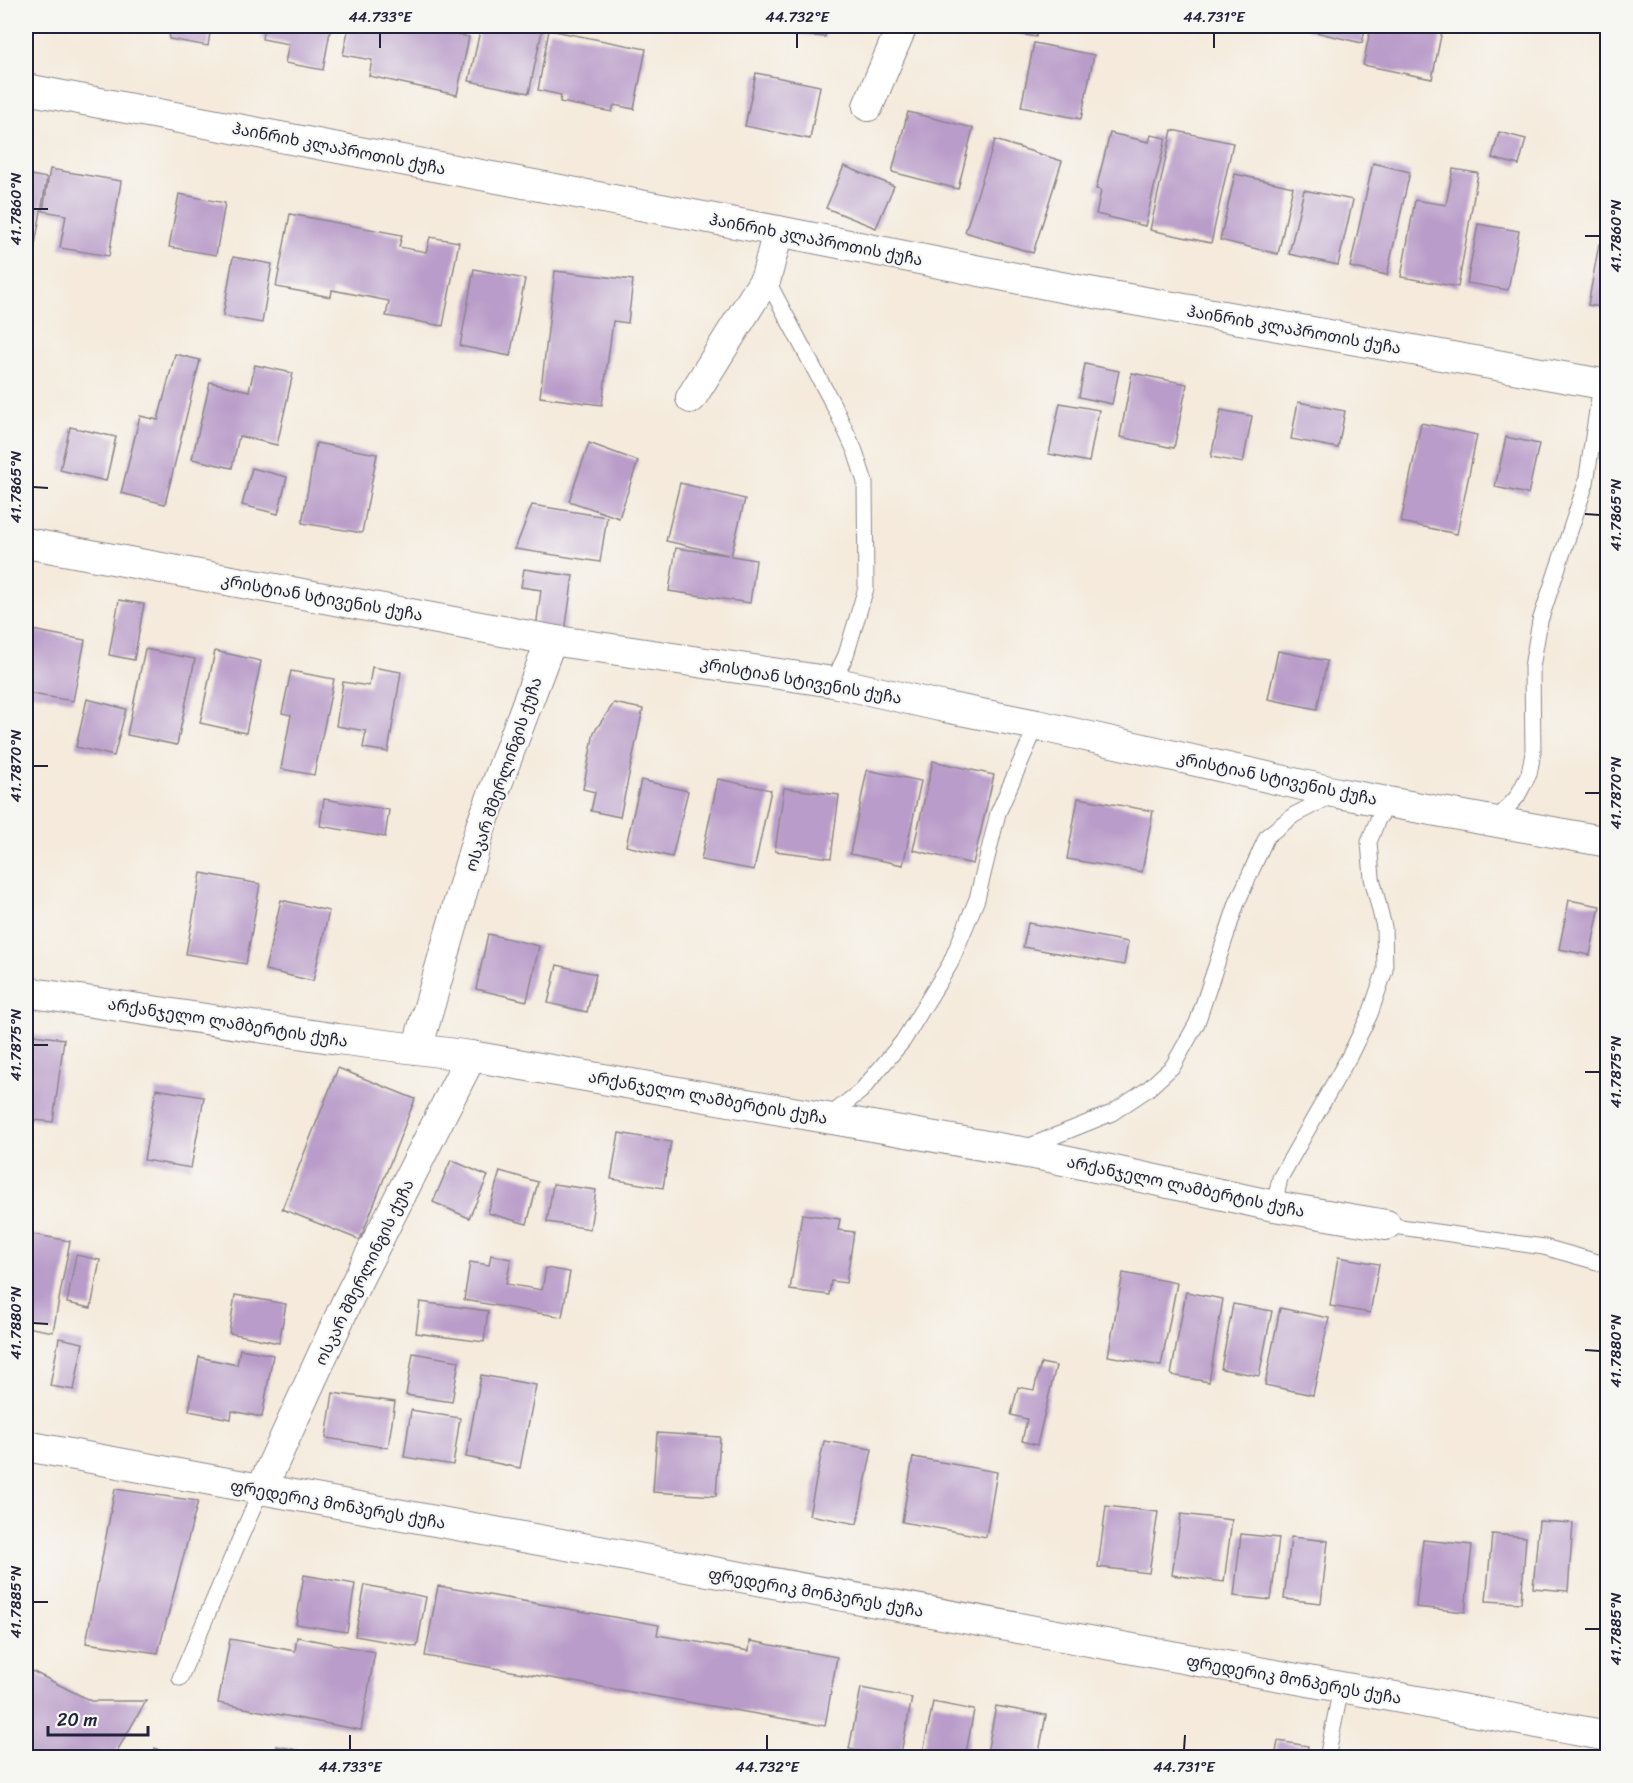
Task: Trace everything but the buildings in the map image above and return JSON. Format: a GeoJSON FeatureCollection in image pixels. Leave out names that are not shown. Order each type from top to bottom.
{"type":"FeatureCollection","features":[{"type":"Feature","properties":{"kind":"street"},"geometry":{"type":"LineString","coordinates":[[868,106],[902,26]]}},
{"type":"Feature","properties":{"kind":"street","name":"ჰაინრიხ კლაპროთის ქუჩა"},"geometry":{"type":"LineString","coordinates":[[26,89],[778,231],[1061,287],[1604,385]]}},
{"type":"Feature","properties":{"kind":"street"},"geometry":{"type":"LineString","coordinates":[[691,398],[766,278],[778,231]]}},
{"type":"Feature","properties":{"kind":"street","name":"კრისტიან სტივენის ქუჩა"},"geometry":{"type":"LineString","coordinates":[[26,543],[550,640],[833,682],[1338,793],[1608,842]]}},
{"type":"Feature","properties":{"kind":"street","name":"ოსკარ შმერლინგის ქუჩა"},"geometry":{"type":"LineString","coordinates":[[417,1048],[480,829],[550,640]]}},
{"type":"Feature","properties":{"kind":"street","name":"არქანჯელო ლამბერტის ქუჩა"},"geometry":{"type":"LineString","coordinates":[[26,992],[338,1039],[471,1056],[1050,1156],[1274,1206],[1386,1225]]}},
{"type":"Feature","properties":{"kind":"street","name":"ოსკარ შმერლინგის ქუჩა"},"geometry":{"type":"LineString","coordinates":[[261,1490],[349,1297],[471,1056]]}},
{"type":"Feature","properties":{"kind":"street","name":"ფრედერიკ მონპერეს ქუჩა"},"geometry":{"type":"LineString","coordinates":[[26,1446],[1608,1736]]}},
{"type":"Feature","properties":{"kind":"lane"},"geometry":{"type":"LineString","coordinates":[[766,278],[837,412],[855,452],[865,482],[866,588],[846,655],[833,682]]}},
{"type":"Feature","properties":{"kind":"lane"},"geometry":{"type":"LineString","coordinates":[[1496,821],[1517,797],[1529,774],[1533,753],[1532,667],[1540,621],[1586,483],[1604,385]]}},
{"type":"Feature","properties":{"kind":"lane"},"geometry":{"type":"LineString","coordinates":[[826,1118],[861,1091],[903,1041],[950,964],[977,899],[998,813],[1037,725]]}},
{"type":"Feature","properties":{"kind":"lane"},"geometry":{"type":"LineString","coordinates":[[1015,1151],[1112,1113],[1148,1089],[1173,1066],[1197,1023],[1237,903],[1267,836],[1294,815],[1338,793]]}},
{"type":"Feature","properties":{"kind":"lane"},"geometry":{"type":"LineString","coordinates":[[1274,1206],[1280,1178],[1350,1055],[1370,1014],[1385,970],[1384,927],[1372,878],[1369,842],[1378,819],[1391,802]]}},
{"type":"Feature","properties":{"kind":"lane"},"geometry":{"type":"LineString","coordinates":[[1386,1225],[1544,1246],[1608,1265]]}},
{"type":"Feature","properties":{"kind":"lane"},"geometry":{"type":"LineString","coordinates":[[180,1678],[261,1490]]}},
{"type":"Feature","properties":{"kind":"lane"},"geometry":{"type":"LineString","coordinates":[[1327,1758],[1341,1688]]}}]}
